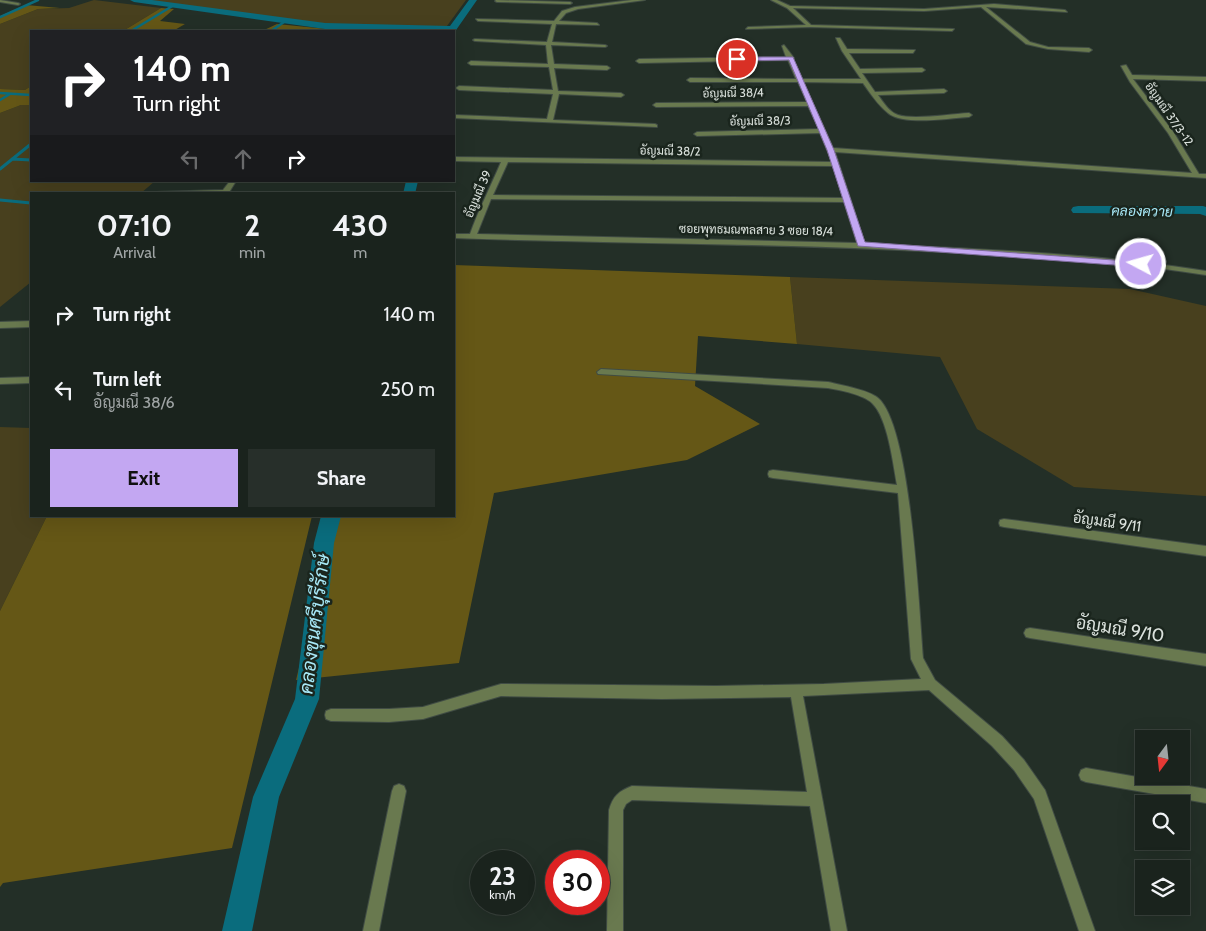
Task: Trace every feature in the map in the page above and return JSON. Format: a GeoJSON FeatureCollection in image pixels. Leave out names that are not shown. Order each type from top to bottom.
{"type":"FeatureCollection","features":[{"type":"Feature","properties":{"kind":"street"},"geometry":{"type":"LineString","coordinates":[[550,121],[556,92],[549,43],[556,22],[564,12],[577,8],[643,0]]}},
{"type":"Feature","properties":{"kind":"street"},"geometry":{"type":"LineString","coordinates":[[773,0],[789,7],[810,26]]}},
{"type":"Feature","properties":{"kind":"street"},"geometry":{"type":"LineString","coordinates":[[840,0],[844,8]]}},
{"type":"Feature","properties":{"kind":"street"},"geometry":{"type":"LineString","coordinates":[[0,1],[18,4]]}},
{"type":"Feature","properties":{"kind":"street"},"geometry":{"type":"LineString","coordinates":[[497,1],[568,2],[577,8]]}},
{"type":"Feature","properties":{"kind":"street"},"geometry":{"type":"LineString","coordinates":[[789,7],[924,10],[981,5],[1065,10]]}},
{"type":"Feature","properties":{"kind":"street"},"geometry":{"type":"LineString","coordinates":[[981,5],[1028,43],[1048,48],[1089,50]]}},
{"type":"Feature","properties":{"kind":"street"},"geometry":{"type":"LineString","coordinates":[[478,20],[597,24]]}},
{"type":"Feature","properties":{"kind":"street"},"geometry":{"type":"LineString","coordinates":[[748,28],[810,26],[952,30]]}},
{"type":"Feature","properties":{"kind":"street"},"geometry":{"type":"LineString","coordinates":[[838,39],[858,71],[890,114],[895,116],[970,116]]}},
{"type":"Feature","properties":{"kind":"street"},"geometry":{"type":"LineString","coordinates":[[475,40],[605,46]]}},
{"type":"Feature","properties":{"kind":"street"},"geometry":{"type":"LineString","coordinates":[[784,46],[791,58],[836,164],[861,244]]}},
{"type":"Feature","properties":{"kind":"street"},"geometry":{"type":"LineString","coordinates":[[845,51],[913,51]]}},
{"type":"Feature","properties":{"kind":"street"},"geometry":{"type":"LineString","coordinates":[[639,61],[791,58]]}},
{"type":"Feature","properties":{"kind":"street"},"geometry":{"type":"LineString","coordinates":[[470,63],[607,68]]}},
{"type":"Feature","properties":{"kind":"street","name":"อัญมณี 37/3-12"},"geometry":{"type":"LineString","coordinates":[[1124,66],[1197,176]]}},
{"type":"Feature","properties":{"kind":"street"},"geometry":{"type":"LineString","coordinates":[[858,71],[922,70]]}},
{"type":"Feature","properties":{"kind":"street"},"geometry":{"type":"LineString","coordinates":[[1131,77],[1206,79]]}},
{"type":"Feature","properties":{"kind":"street"},"geometry":{"type":"LineString","coordinates":[[690,80],[865,81]]}},
{"type":"Feature","properties":{"kind":"street"},"geometry":{"type":"LineString","coordinates":[[459,88],[621,94]]}},
{"type":"Feature","properties":{"kind":"street"},"geometry":{"type":"LineString","coordinates":[[874,94],[944,91]]}},
{"type":"Feature","properties":{"kind":"street","name":"อัญมณี 38/4"},"geometry":{"type":"LineString","coordinates":[[656,105],[810,104]]}},
{"type":"Feature","properties":{"kind":"street"},"geometry":{"type":"LineString","coordinates":[[456,117],[655,126]]}},
{"type":"Feature","properties":{"kind":"street","name":"อัญมณี 38/3"},"geometry":{"type":"LineString","coordinates":[[697,134],[823,131]]}},
{"type":"Feature","properties":{"kind":"street"},"geometry":{"type":"LineString","coordinates":[[830,150],[1206,176]]}},
{"type":"Feature","properties":{"kind":"street","name":"อัญมณี 38/2"},"geometry":{"type":"LineString","coordinates":[[455,159],[836,164]]}},
{"type":"Feature","properties":{"kind":"street","name":"อัญมณี 39"},"geometry":{"type":"LineString","coordinates":[[473,236],[485,203],[505,160]]}},
{"type":"Feature","properties":{"kind":"street"},"geometry":{"type":"LineString","coordinates":[[489,196],[847,200]]}},
{"type":"Feature","properties":{"kind":"street","name":"ซอยพุทธมณฑลสาย 3 ซอย 18/4"},"geometry":{"type":"LineString","coordinates":[[455,236],[861,244],[1093,259],[1174,267],[1206,273]]}},
{"type":"Feature","properties":{"kind":"street"},"geometry":{"type":"LineString","coordinates":[[0,324],[30,324]]}},
{"type":"Feature","properties":{"kind":"street"},"geometry":{"type":"LineString","coordinates":[[601,372],[828,385],[864,394],[875,400],[885,414],[894,442],[903,490],[917,659],[931,684],[998,741],[1019,765],[1040,796],[1087,931]]}},
{"type":"Feature","properties":{"kind":"street"},"geometry":{"type":"LineString","coordinates":[[0,381],[30,380]]}},
{"type":"Feature","properties":{"kind":"street"},"geometry":{"type":"LineString","coordinates":[[773,474],[903,490]]}},
{"type":"Feature","properties":{"kind":"street","name":"อัญมณี 9/11"},"geometry":{"type":"LineString","coordinates":[[1004,523],[1206,551]]}},
{"type":"Feature","properties":{"kind":"street","name":"อัญมณี 9/10"},"geometry":{"type":"LineString","coordinates":[[1030,633],[1206,660]]}},
{"type":"Feature","properties":{"kind":"street"},"geometry":{"type":"LineString","coordinates":[[331,715],[423,712],[501,690],[738,693],[931,684]]}},
{"type":"Feature","properties":{"kind":"street"},"geometry":{"type":"LineString","coordinates":[[796,691],[839,931]]}},
{"type":"Feature","properties":{"kind":"street"},"geometry":{"type":"LineString","coordinates":[[1086,775],[1206,796]]}},
{"type":"Feature","properties":{"kind":"street"},"geometry":{"type":"LineString","coordinates":[[371,931],[399,791]]}},
{"type":"Feature","properties":{"kind":"street"},"geometry":{"type":"LineString","coordinates":[[614,931],[616,810],[618,800],[622,796],[632,794],[816,799]]}},
{"type":"Feature","properties":{"kind":"shaded area"},"geometry":{"type":"Polygon","coordinates":[[[94,0],[161,8],[125,30],[30,30],[30,87],[25,90],[0,89],[0,24],[38,9],[69,8],[94,0]]]}},
{"type":"Feature","properties":{"kind":"shaded area"},"geometry":{"type":"Polygon","coordinates":[[[142,0],[466,0],[444,30],[327,24],[142,0]]]}},
{"type":"Feature","properties":{"kind":"shaded area"},"geometry":{"type":"Polygon","coordinates":[[[26,5],[60,8],[38,9],[0,24],[0,16],[26,5]]]}},
{"type":"Feature","properties":{"kind":"shaded area"},"geometry":{"type":"Polygon","coordinates":[[[161,8],[174,9],[160,21],[185,24],[175,30],[125,30],[161,8]]]}},
{"type":"Feature","properties":{"kind":"shaded area"},"geometry":{"type":"Polygon","coordinates":[[[277,24],[337,30],[264,30],[277,24]]]}},
{"type":"Feature","properties":{"kind":"shaded area"},"geometry":{"type":"Polygon","coordinates":[[[30,87],[30,105],[21,105],[0,113],[0,89],[25,90],[30,87]]]}},
{"type":"Feature","properties":{"kind":"shaded area"},"geometry":{"type":"Polygon","coordinates":[[[21,105],[30,105],[30,182],[154,182],[142,192],[30,192],[30,283],[0,307],[0,113],[21,105]]]}},
{"type":"Feature","properties":{"kind":"shaded area"},"geometry":{"type":"Polygon","coordinates":[[[455,265],[790,277],[797,344],[698,336],[695,386],[760,424],[687,460],[494,493],[459,663],[296,680],[336,517],[455,517],[455,265]]]}},
{"type":"Feature","properties":{"kind":"shaded area"},"geometry":{"type":"Polygon","coordinates":[[[790,277],[1130,289],[1206,306],[1206,496],[1074,487],[977,429],[940,357],[797,344],[790,277]]]}},
{"type":"Feature","properties":{"kind":"shaded area"},"geometry":{"type":"Polygon","coordinates":[[[0,427],[30,428],[30,517],[47,517],[0,611],[0,427]]]}},
{"type":"Feature","properties":{"kind":"shaded area"},"geometry":{"type":"Polygon","coordinates":[[[47,517],[312,517],[232,848],[3,883],[0,887],[0,611],[47,517]]]}},
{"type":"Feature","properties":{"kind":"waterway"},"geometry":{"type":"LineString","coordinates":[[0,17],[38,0]]}},
{"type":"Feature","properties":{"kind":"waterway"},"geometry":{"type":"LineString","coordinates":[[134,0],[325,26],[451,29]]}},
{"type":"Feature","properties":{"kind":"waterway","name":"คลองขุนศรีบุรีรักษ์"},"geometry":{"type":"LineString","coordinates":[[452,30],[473,0]]}},
{"type":"Feature","properties":{"kind":"waterway"},"geometry":{"type":"LineString","coordinates":[[133,30],[174,5]]}},
{"type":"Feature","properties":{"kind":"waterway"},"geometry":{"type":"LineString","coordinates":[[272,30],[287,20]]}},
{"type":"Feature","properties":{"kind":"waterway"},"geometry":{"type":"LineString","coordinates":[[0,93],[30,95]]}},
{"type":"Feature","properties":{"kind":"waterway"},"geometry":{"type":"LineString","coordinates":[[0,100],[10,94]]}},
{"type":"Feature","properties":{"kind":"waterway"},"geometry":{"type":"LineString","coordinates":[[12,159],[30,145]]}},
{"type":"Feature","properties":{"kind":"waterway"},"geometry":{"type":"LineString","coordinates":[[0,169],[12,159]]}},
{"type":"Feature","properties":{"kind":"waterway"},"geometry":{"type":"LineString","coordinates":[[12,159],[30,160]]}},
{"type":"Feature","properties":{"kind":"waterway","name":"คลองขุนศรีบุรีรักษ์"},"geometry":{"type":"LineString","coordinates":[[409,192],[412,182]]}},
{"type":"Feature","properties":{"kind":"waterway"},"geometry":{"type":"LineString","coordinates":[[0,200],[30,203]]}},
{"type":"Feature","properties":{"kind":"waterway","name":"คลองควาย"},"geometry":{"type":"LineString","coordinates":[[1078,210],[1203,210],[1206,212]]}},
{"type":"Feature","properties":{"kind":"waterway","name":"คลองขุนศรีบุรีรักษ์"},"geometry":{"type":"LineString","coordinates":[[237,931],[266,797],[307,699],[324,543],[331,517]]}},
{"type":"Feature","properties":{"kind":"route"},"geometry":{"type":"LineString","coordinates":[[737,59],[791,58],[823,131],[842,182],[861,244],[1093,259],[1141,264]]}}]}
